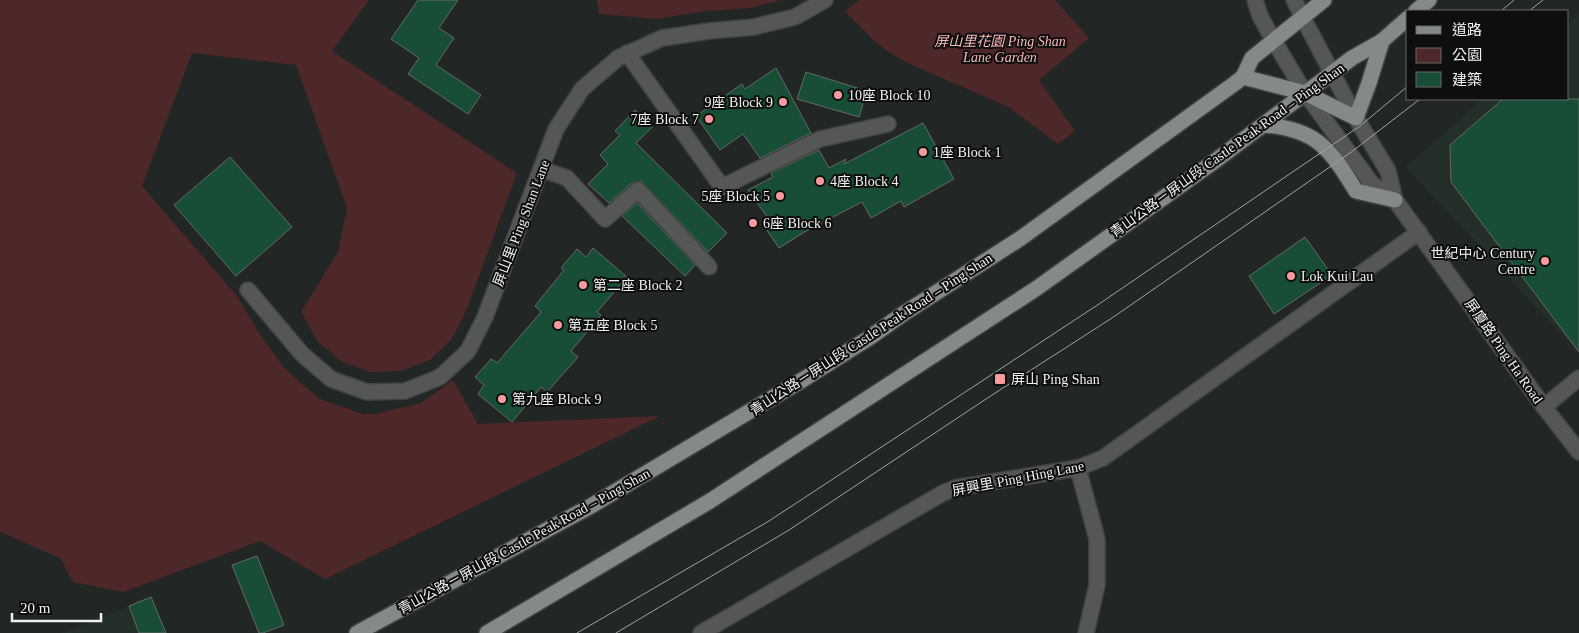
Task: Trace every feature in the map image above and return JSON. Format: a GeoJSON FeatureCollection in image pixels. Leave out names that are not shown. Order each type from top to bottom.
{"type":"FeatureCollection","features":[{"type":"Feature","properties":{"kind":"main road","name":"青山公路－屏山段 Castle Peak Road – Ping Shan"},"geometry":{"type":"LineString","coordinates":[[357,633],[591,506],[837,359],[1021,238],[1243,77],[1252,58],[1324,0]]}},
{"type":"Feature","properties":{"kind":"main road"},"geometry":{"type":"LineString","coordinates":[[1417,10],[1429,0]]}},
{"type":"Feature","properties":{"kind":"main road","name":"青山公路－屏山段 Castle Peak Road – Ping Shan"},"geometry":{"type":"LineString","coordinates":[[487,633],[710,501],[1036,288],[1264,125],[1352,58],[1382,41],[1406,20]]}},
{"type":"Feature","properties":{"kind":"main road"},"geometry":{"type":"LineString","coordinates":[[1243,77],[1305,93],[1356,118],[1382,41]]}},
{"type":"Feature","properties":{"kind":"main road"},"geometry":{"type":"LineString","coordinates":[[1264,125],[1281,126],[1300,131],[1318,140],[1356,191],[1395,200]]}},
{"type":"Feature","properties":{"kind":"street","name":"屏山里 Ping Shan Lane"},"geometry":{"type":"LineString","coordinates":[[248,290],[302,354],[331,379],[367,392],[405,391],[440,377],[468,351],[485,317],[556,129],[582,89],[618,58],[662,38],[754,27],[795,17],[825,0]]}},
{"type":"Feature","properties":{"kind":"street","name":"屏廈路 Ping Ha Road"},"geometry":{"type":"LineString","coordinates":[[1255,0],[1260,16],[1305,93],[1372,184],[1395,200],[1544,408],[1579,452]]}},
{"type":"Feature","properties":{"kind":"street","name":"屏廈路 Ping Ha Road"},"geometry":{"type":"LineString","coordinates":[[1294,0],[1356,118],[1388,171],[1395,200]]}},
{"type":"Feature","properties":{"kind":"street"},"geometry":{"type":"LineString","coordinates":[[627,54],[722,187],[820,139],[888,124]]}},
{"type":"Feature","properties":{"kind":"street"},"geometry":{"type":"LineString","coordinates":[[541,169],[568,178],[605,219],[638,190],[708,267]]}},
{"type":"Feature","properties":{"kind":"street","name":"屏興里 Ping Hing Lane"},"geometry":{"type":"LineString","coordinates":[[701,633],[954,488],[1078,468],[1103,458],[1418,232]]}},
{"type":"Feature","properties":{"kind":"street"},"geometry":{"type":"LineString","coordinates":[[1544,408],[1579,378]]}},
{"type":"Feature","properties":{"kind":"street"},"geometry":{"type":"LineString","coordinates":[[1078,468],[1096,539],[1097,585],[1086,633]]}},
{"type":"Feature","properties":{"kind":"shaded area","name":"世紀中心 Century Centre"},"geometry":{"type":"Polygon","coordinates":[[[1579,14],[1579,353],[1406,167],[1482,100],[1569,100],[1569,23],[1579,14]]]}},
{"type":"Feature","properties":{"kind":"shaded area"},"geometry":{"type":"Polygon","coordinates":[[[129,606],[139,633],[62,633],[129,606]]]}},
{"type":"Feature","properties":{"kind":"green space"},"geometry":{"type":"Polygon","coordinates":[[[0,0],[369,0],[332,51],[517,173],[467,309],[452,339],[430,360],[401,371],[370,372],[341,361],[318,342],[301,312],[338,252],[347,208],[296,65],[192,53],[142,186],[236,295],[263,339],[286,370],[320,399],[363,414],[375,414],[421,403],[453,380],[478,424],[660,416],[325,579],[260,541],[123,592],[73,582],[60,558],[0,532],[0,0]]]}},
{"type":"Feature","properties":{"kind":"green space"},"geometry":{"type":"Polygon","coordinates":[[[597,0],[781,0],[751,8],[707,11],[656,19],[599,14],[597,0]]]}},
{"type":"Feature","properties":{"kind":"green space","name":"屏山里花園 Ping Shan Lane Garden"},"geometry":{"type":"Polygon","coordinates":[[[859,0],[1055,0],[1089,38],[1039,80],[1075,131],[1058,144],[1010,108],[906,62],[889,52],[873,40],[845,11],[859,0]]]}},
{"type":"Feature","properties":{"kind":"building"},"geometry":{"type":"Polygon","coordinates":[[[418,0],[458,0],[439,28],[454,38],[436,65],[481,95],[468,114],[408,74],[419,58],[391,39],[418,0]]]}},
{"type":"Feature","properties":{"kind":"building"},"geometry":{"type":"Polygon","coordinates":[[[776,68],[811,133],[760,158],[743,134],[720,150],[696,116],[742,84],[745,89],[776,68]]]}},
{"type":"Feature","properties":{"kind":"building","name":"10座 Block 10"},"geometry":{"type":"Polygon","coordinates":[[[806,72],[867,91],[859,117],[797,99],[806,72]]]}},
{"type":"Feature","properties":{"kind":"building","name":"世紀中心 Century Centre"},"geometry":{"type":"Polygon","coordinates":[[[1579,99],[1579,352],[1451,182],[1450,145],[1502,100],[1579,99]]]}},
{"type":"Feature","properties":{"kind":"building"},"geometry":{"type":"Polygon","coordinates":[[[635,110],[652,127],[636,143],[727,233],[708,252],[641,181],[632,183],[609,203],[588,184],[608,164],[600,155],[620,135],[615,131],[635,110]]]}},
{"type":"Feature","properties":{"kind":"building"},"geometry":{"type":"Polygon","coordinates":[[[923,123],[954,179],[904,207],[901,201],[871,218],[862,202],[806,231],[779,248],[764,226],[770,221],[748,190],[773,177],[771,173],[819,150],[829,168],[846,159],[844,164],[923,123]]]}},
{"type":"Feature","properties":{"kind":"building"},"geometry":{"type":"Polygon","coordinates":[[[230,157],[292,227],[236,276],[174,205],[230,157]]]}},
{"type":"Feature","properties":{"kind":"building"},"geometry":{"type":"Polygon","coordinates":[[[637,203],[695,265],[685,276],[622,216],[637,203]]]}},
{"type":"Feature","properties":{"kind":"building","name":"Lok Kui Lau"},"geometry":{"type":"Polygon","coordinates":[[[1305,237],[1332,275],[1274,314],[1249,276],[1305,237]]]}},
{"type":"Feature","properties":{"kind":"building"},"geometry":{"type":"Polygon","coordinates":[[[593,248],[627,277],[597,312],[601,315],[571,351],[578,357],[547,392],[541,387],[512,422],[478,394],[484,385],[475,377],[491,359],[497,363],[541,312],[535,306],[564,270],[561,268],[577,249],[586,257],[593,248]]]}},
{"type":"Feature","properties":{"kind":"building"},"geometry":{"type":"Polygon","coordinates":[[[257,556],[284,625],[263,633],[259,633],[232,565],[257,556]]]}},
{"type":"Feature","properties":{"kind":"building"},"geometry":{"type":"Polygon","coordinates":[[[151,597],[166,633],[139,633],[129,606],[151,597]]]}},
{"type":"Feature","properties":{"kind":"tram line"},"geometry":{"type":"LineString","coordinates":[[1502,10],[1514,0]]}},
{"type":"Feature","properties":{"kind":"tram line"},"geometry":{"type":"LineString","coordinates":[[1530,10],[1543,0]]}},
{"type":"Feature","properties":{"kind":"tram line"},"geometry":{"type":"LineString","coordinates":[[577,633],[769,521],[1099,304],[1360,126],[1406,88]]}},
{"type":"Feature","properties":{"kind":"tram line"},"geometry":{"type":"LineString","coordinates":[[616,633],[789,530],[1112,318],[1350,153],[1419,100]]}},
{"type":"Feature","properties":{"kind":"place","name":"10座 Block 10"},"geometry":{"type":"Point","coordinates":[838,95]}},
{"type":"Feature","properties":{"kind":"place","name":"9座 Block 9"},"geometry":{"type":"Point","coordinates":[783,102]}},
{"type":"Feature","properties":{"kind":"place","name":"7座 Block 7"},"geometry":{"type":"Point","coordinates":[709,119]}},
{"type":"Feature","properties":{"kind":"place","name":"1座 Block 1"},"geometry":{"type":"Point","coordinates":[923,152]}},
{"type":"Feature","properties":{"kind":"place","name":"4座 Block 4"},"geometry":{"type":"Point","coordinates":[820,181]}},
{"type":"Feature","properties":{"kind":"place","name":"5座 Block 5"},"geometry":{"type":"Point","coordinates":[780,196]}},
{"type":"Feature","properties":{"kind":"place","name":"6座 Block 6"},"geometry":{"type":"Point","coordinates":[753,223]}},
{"type":"Feature","properties":{"kind":"place","name":"世紀中心 Century Centre"},"geometry":{"type":"Point","coordinates":[1545,261]}},
{"type":"Feature","properties":{"kind":"place","name":"Lok Kui Lau"},"geometry":{"type":"Point","coordinates":[1291,276]}},
{"type":"Feature","properties":{"kind":"place","name":"第二座 Block 2"},"geometry":{"type":"Point","coordinates":[583,285]}},
{"type":"Feature","properties":{"kind":"place","name":"第五座 Block 5"},"geometry":{"type":"Point","coordinates":[558,325]}},
{"type":"Feature","properties":{"kind":"place","name":"屏山 Ping Shan"},"geometry":{"type":"Point","coordinates":[1000,379]}},
{"type":"Feature","properties":{"kind":"place","name":"第九座 Block 9"},"geometry":{"type":"Point","coordinates":[502,399]}}]}
